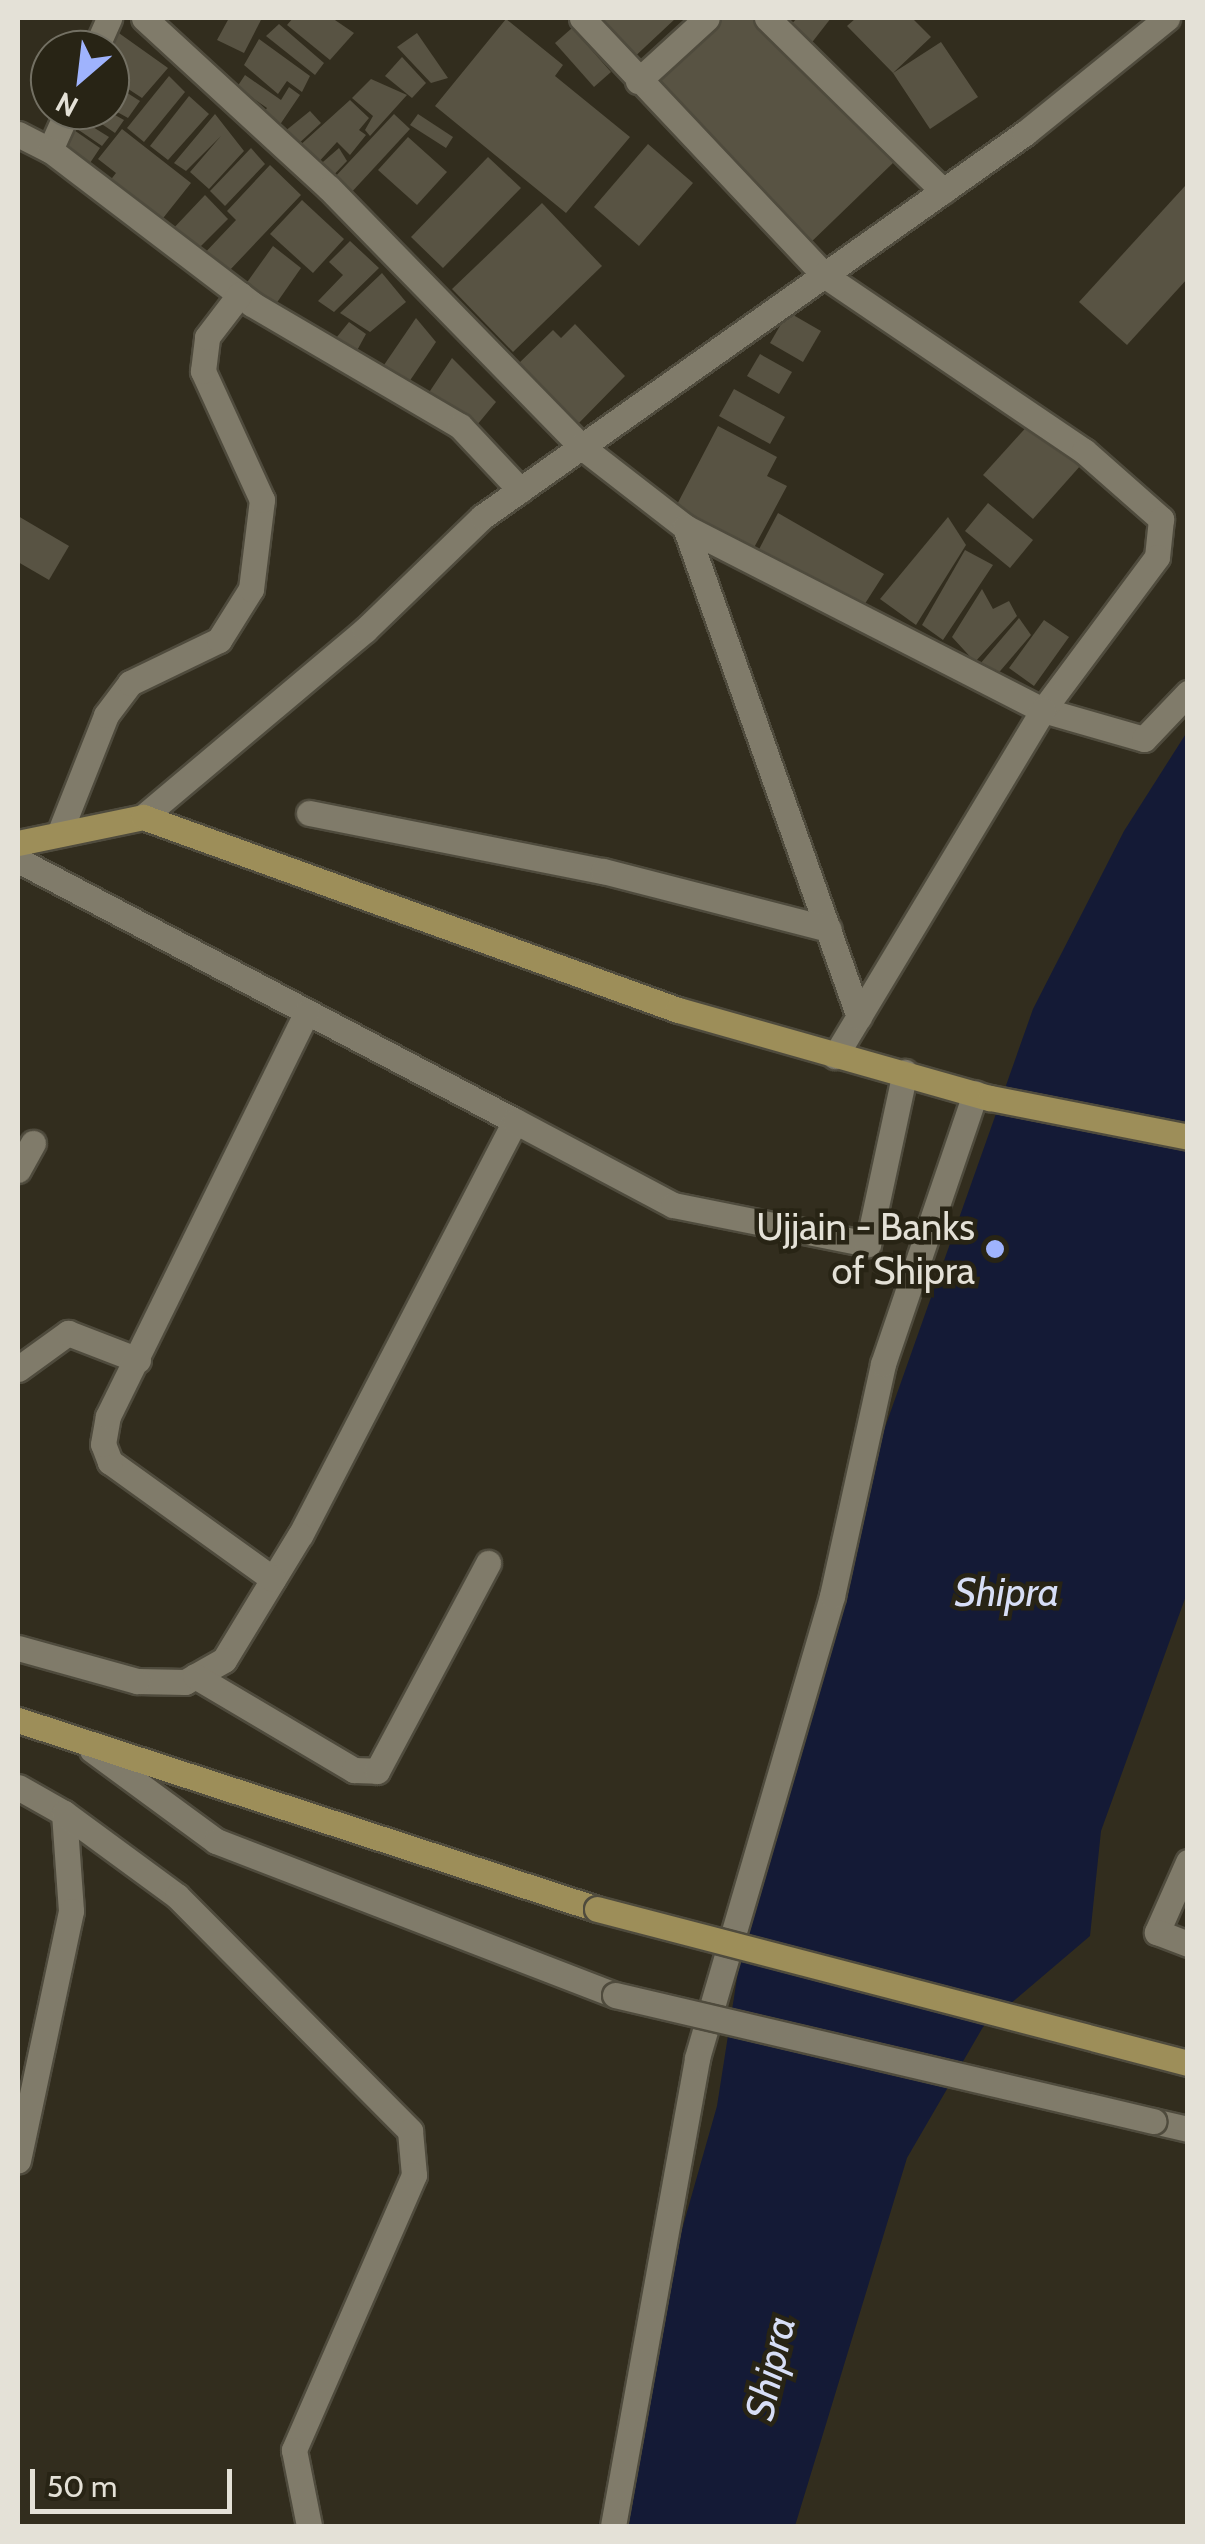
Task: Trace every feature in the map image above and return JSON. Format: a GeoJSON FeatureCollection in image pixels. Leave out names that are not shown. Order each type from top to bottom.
{"type":"FeatureCollection","features":[{"type":"Feature","properties":{"kind":"main road"},"geometry":{"type":"LineString","coordinates":[[18,843],[143,816],[678,1010],[983,1095],[1188,1137]]}},
{"type":"Feature","properties":{"kind":"main road"},"geometry":{"type":"LineString","coordinates":[[18,1720],[92,1750],[597,1910],[1188,2063]]}},
{"type":"Feature","properties":{"kind":"street"},"geometry":{"type":"LineString","coordinates":[[144,18],[329,188],[582,447],[685,527],[1044,710],[1144,739],[1188,693]]}},
{"type":"Feature","properties":{"kind":"street"},"geometry":{"type":"LineString","coordinates":[[582,18],[824,275],[1084,451],[1162,519],[1158,558],[1044,710],[836,1056]]}},
{"type":"Feature","properties":{"kind":"street"},"geometry":{"type":"LineString","coordinates":[[638,81],[706,18]]}},
{"type":"Feature","properties":{"kind":"street"},"geometry":{"type":"LineString","coordinates":[[767,18],[943,191]]}},
{"type":"Feature","properties":{"kind":"street"},"geometry":{"type":"LineString","coordinates":[[143,816],[520,490],[943,191],[1167,18]]}},
{"type":"Feature","properties":{"kind":"street"},"geometry":{"type":"LineString","coordinates":[[50,150],[59,130]]}},
{"type":"Feature","properties":{"kind":"street"},"geometry":{"type":"LineString","coordinates":[[18,134],[50,150],[240,294],[460,426],[520,490]]}},
{"type":"Feature","properties":{"kind":"street"},"geometry":{"type":"LineString","coordinates":[[59,834],[106,715],[130,683],[219,640],[251,589],[262,500],[204,370],[207,338],[240,294]]}},
{"type":"Feature","properties":{"kind":"street"},"geometry":{"type":"LineString","coordinates":[[685,527],[859,1017]]}},
{"type":"Feature","properties":{"kind":"street"},"geometry":{"type":"LineString","coordinates":[[308,813],[548,859],[830,929]]}},
{"type":"Feature","properties":{"kind":"street"},"geometry":{"type":"LineString","coordinates":[[18,860],[672,1205],[868,1244],[906,1072]]}},
{"type":"Feature","properties":{"kind":"street"},"geometry":{"type":"LineString","coordinates":[[273,1579],[110,1462],[103,1444],[108,1416],[307,1012]]}},
{"type":"Feature","properties":{"kind":"street"},"geometry":{"type":"LineString","coordinates":[[612,2526],[697,2058],[832,1596],[883,1364],[983,1095]]}},
{"type":"Feature","properties":{"kind":"street"},"geometry":{"type":"LineString","coordinates":[[18,1648],[137,1681],[196,1676],[224,1660],[273,1579],[515,1121]]}},
{"type":"Feature","properties":{"kind":"street"},"geometry":{"type":"LineString","coordinates":[[18,1170],[34,1143]]}},
{"type":"Feature","properties":{"kind":"street"},"geometry":{"type":"LineString","coordinates":[[18,1369],[68,1333],[138,1360]]}},
{"type":"Feature","properties":{"kind":"street"},"geometry":{"type":"LineString","coordinates":[[196,1676],[354,1770],[377,1771],[488,1563]]}},
{"type":"Feature","properties":{"kind":"street"},"geometry":{"type":"LineString","coordinates":[[92,1750],[216,1841],[615,1995],[1188,2129]]}},
{"type":"Feature","properties":{"kind":"street"},"geometry":{"type":"LineString","coordinates":[[18,1787],[64,1813],[177,1896],[410,2131],[414,2174],[294,2450],[309,2526]]}},
{"type":"Feature","properties":{"kind":"street"},"geometry":{"type":"LineString","coordinates":[[18,2160],[71,1911],[64,1813]]}},
{"type":"Feature","properties":{"kind":"street"},"geometry":{"type":"LineString","coordinates":[[1188,1862],[1156,1932],[1188,1944]]}},
{"type":"Feature","properties":{"kind":"water","name":"Shipra"},"geometry":{"type":"Polygon","coordinates":[[[1187,732],[1187,1593],[1101,1831],[1090,1936],[983,2027],[907,2158],[795,2526],[598,2526],[717,2106],[762,1818],[871,1467],[1033,1009],[1124,831],[1187,732]]]}},
{"type":"Feature","properties":{"kind":"building"},"geometry":{"type":"Polygon","coordinates":[[[229,18],[262,18],[244,53],[217,40],[229,18]]]}},
{"type":"Feature","properties":{"kind":"building"},"geometry":{"type":"Polygon","coordinates":[[[293,18],[332,18],[354,33],[330,60],[287,25],[293,18]]]}},
{"type":"Feature","properties":{"kind":"building"},"geometry":{"type":"Polygon","coordinates":[[[589,18],[676,18],[629,62],[589,18]]]}},
{"type":"Feature","properties":{"kind":"building"},"geometry":{"type":"Polygon","coordinates":[[[719,18],[756,18],[894,162],[806,247],[650,84],[719,18]]]}},
{"type":"Feature","properties":{"kind":"building"},"geometry":{"type":"Polygon","coordinates":[[[797,18],[831,18],[810,45],[788,28],[797,18]]]}},
{"type":"Feature","properties":{"kind":"building"},"geometry":{"type":"Polygon","coordinates":[[[856,18],[912,18],[931,37],[893,73],[847,26],[856,18]]]}},
{"type":"Feature","properties":{"kind":"building"},"geometry":{"type":"Polygon","coordinates":[[[506,19],[563,65],[555,76],[630,137],[566,213],[435,106],[506,19]]]}},
{"type":"Feature","properties":{"kind":"building"},"geometry":{"type":"Polygon","coordinates":[[[279,24],[324,63],[315,75],[266,36],[279,24]]]}},
{"type":"Feature","properties":{"kind":"building"},"geometry":{"type":"Polygon","coordinates":[[[572,28],[611,72],[594,87],[555,43],[572,28]]]}},
{"type":"Feature","properties":{"kind":"building"},"geometry":{"type":"Polygon","coordinates":[[[417,33],[448,78],[431,83],[397,47],[417,33]]]}},
{"type":"Feature","properties":{"kind":"building"},"geometry":{"type":"Polygon","coordinates":[[[259,39],[310,76],[302,92],[287,81],[278,94],[244,65],[259,39]]]}},
{"type":"Feature","properties":{"kind":"building"},"geometry":{"type":"Polygon","coordinates":[[[130,41],[168,68],[142,98],[130,90],[130,41]]]}},
{"type":"Feature","properties":{"kind":"building"},"geometry":{"type":"Polygon","coordinates":[[[941,42],[978,97],[930,129],[893,73],[941,42]]]}},
{"type":"Feature","properties":{"kind":"building"},"geometry":{"type":"Polygon","coordinates":[[[402,57],[426,83],[412,98],[385,76],[402,57]]]}},
{"type":"Feature","properties":{"kind":"building"},"geometry":{"type":"Polygon","coordinates":[[[245,75],[281,100],[289,87],[300,95],[275,132],[258,120],[267,108],[237,87],[245,75]]]}},
{"type":"Feature","properties":{"kind":"building"},"geometry":{"type":"Polygon","coordinates":[[[169,76],[185,92],[144,142],[129,130],[169,76]]]}},
{"type":"Feature","properties":{"kind":"building"},"geometry":{"type":"Polygon","coordinates":[[[371,79],[407,95],[370,136],[365,130],[373,116],[352,98],[371,79]]]}},
{"type":"Feature","properties":{"kind":"building"},"geometry":{"type":"Polygon","coordinates":[[[130,95],[140,101],[130,115],[130,95]]]}},
{"type":"Feature","properties":{"kind":"building"},"geometry":{"type":"Polygon","coordinates":[[[189,96],[209,114],[168,160],[150,146],[189,96]]]}},
{"type":"Feature","properties":{"kind":"building"},"geometry":{"type":"Polygon","coordinates":[[[350,100],[369,118],[359,130],[366,135],[350,155],[337,142],[315,166],[297,148],[350,100]]]}},
{"type":"Feature","properties":{"kind":"building"},"geometry":{"type":"Polygon","coordinates":[[[310,111],[321,123],[296,146],[284,132],[310,111]]]}},
{"type":"Feature","properties":{"kind":"building"},"geometry":{"type":"Polygon","coordinates":[[[215,114],[244,151],[209,189],[190,172],[221,136],[186,171],[174,163],[215,114]]]}},
{"type":"Feature","properties":{"kind":"building"},"geometry":{"type":"Polygon","coordinates":[[[394,114],[410,129],[349,195],[333,179],[394,114]]]}},
{"type":"Feature","properties":{"kind":"building"},"geometry":{"type":"Polygon","coordinates":[[[418,114],[453,137],[446,148],[410,125],[418,114]]]}},
{"type":"Feature","properties":{"kind":"building"},"geometry":{"type":"Polygon","coordinates":[[[70,130],[74,130],[100,148],[90,163],[64,146],[70,130]]]}},
{"type":"Feature","properties":{"kind":"building"},"geometry":{"type":"Polygon","coordinates":[[[79,130],[98,130],[109,137],[102,146],[79,130]]]}},
{"type":"Feature","properties":{"kind":"building"},"geometry":{"type":"Polygon","coordinates":[[[123,130],[191,183],[156,227],[105,187],[116,173],[98,159],[123,130]]]}},
{"type":"Feature","properties":{"kind":"building"},"geometry":{"type":"Polygon","coordinates":[[[408,137],[447,172],[417,205],[378,170],[408,137]]]}},
{"type":"Feature","properties":{"kind":"building"},"geometry":{"type":"Polygon","coordinates":[[[648,144],[693,183],[639,246],[594,207],[648,144]]]}},
{"type":"Feature","properties":{"kind":"building"},"geometry":{"type":"Polygon","coordinates":[[[251,148],[265,164],[225,206],[210,191],[251,148]]]}},
{"type":"Feature","properties":{"kind":"building"},"geometry":{"type":"Polygon","coordinates":[[[339,148],[347,161],[327,182],[316,168],[339,148]]]}},
{"type":"Feature","properties":{"kind":"building"},"geometry":{"type":"Polygon","coordinates":[[[488,157],[521,188],[443,268],[411,237],[488,157]]]}},
{"type":"Feature","properties":{"kind":"building"},"geometry":{"type":"Polygon","coordinates":[[[270,165],[301,195],[229,271],[214,257],[208,264],[201,257],[236,220],[227,211],[270,165]]]}},
{"type":"Feature","properties":{"kind":"building"},"geometry":{"type":"Polygon","coordinates":[[[1185,186],[1188,278],[1127,345],[1079,302],[1185,186]]]}},
{"type":"Feature","properties":{"kind":"building"},"geometry":{"type":"Polygon","coordinates":[[[205,195],[228,219],[194,253],[170,232],[205,195]]]}},
{"type":"Feature","properties":{"kind":"building"},"geometry":{"type":"Polygon","coordinates":[[[302,200],[344,239],[313,273],[270,234],[302,200]]]}},
{"type":"Feature","properties":{"kind":"building"},"geometry":{"type":"Polygon","coordinates":[[[542,203],[602,266],[513,352],[452,289],[542,203]]]}},
{"type":"Feature","properties":{"kind":"building"},"geometry":{"type":"Polygon","coordinates":[[[350,241],[379,268],[334,312],[318,301],[343,275],[329,262],[350,241]]]}},
{"type":"Feature","properties":{"kind":"building"},"geometry":{"type":"Polygon","coordinates":[[[273,246],[301,268],[271,311],[243,288],[273,246]]]}},
{"type":"Feature","properties":{"kind":"building"},"geometry":{"type":"Polygon","coordinates":[[[382,273],[406,302],[370,332],[340,313],[382,273]]]}},
{"type":"Feature","properties":{"kind":"building"},"geometry":{"type":"Polygon","coordinates":[[[788,312],[821,331],[803,362],[770,343],[788,312]]]}},
{"type":"Feature","properties":{"kind":"building"},"geometry":{"type":"Polygon","coordinates":[[[416,318],[436,342],[409,382],[384,365],[416,318]]]}},
{"type":"Feature","properties":{"kind":"building"},"geometry":{"type":"Polygon","coordinates":[[[349,322],[366,334],[354,356],[332,343],[349,322]]]}},
{"type":"Feature","properties":{"kind":"building"},"geometry":{"type":"Polygon","coordinates":[[[575,324],[625,376],[575,427],[516,366],[553,330],[561,338],[575,324]]]}},
{"type":"Feature","properties":{"kind":"building"},"geometry":{"type":"Polygon","coordinates":[[[760,354],[792,372],[779,394],[747,376],[760,354]]]}},
{"type":"Feature","properties":{"kind":"building"},"geometry":{"type":"Polygon","coordinates":[[[452,358],[496,402],[477,425],[428,394],[452,358]]]}},
{"type":"Feature","properties":{"kind":"building"},"geometry":{"type":"Polygon","coordinates":[[[734,389],[785,417],[770,444],[719,416],[734,389]]]}},
{"type":"Feature","properties":{"kind":"building"},"geometry":{"type":"Polygon","coordinates":[[[1031,422],[1081,465],[1033,519],[983,475],[1031,422]]]}},
{"type":"Feature","properties":{"kind":"building"},"geometry":{"type":"Polygon","coordinates":[[[718,426],[777,457],[767,476],[787,486],[749,557],[672,514],[718,426]]]}},
{"type":"Feature","properties":{"kind":"building"},"geometry":{"type":"Polygon","coordinates":[[[988,503],[1033,540],[1010,568],[965,531],[988,503]]]}},
{"type":"Feature","properties":{"kind":"building"},"geometry":{"type":"Polygon","coordinates":[[[778,513],[884,574],[859,613],[756,555],[778,513]]]}},
{"type":"Feature","properties":{"kind":"building"},"geometry":{"type":"Polygon","coordinates":[[[18,516],[69,546],[49,580],[18,562],[18,516]]]}},
{"type":"Feature","properties":{"kind":"building"},"geometry":{"type":"Polygon","coordinates":[[[948,517],[966,545],[916,625],[880,599],[948,517]]]}},
{"type":"Feature","properties":{"kind":"building"},"geometry":{"type":"Polygon","coordinates":[[[965,550],[993,565],[943,640],[922,625],[965,550]]]}},
{"type":"Feature","properties":{"kind":"building"},"geometry":{"type":"Polygon","coordinates":[[[982,589],[993,609],[1009,601],[1017,616],[975,662],[952,637],[982,589]]]}},
{"type":"Feature","properties":{"kind":"building"},"geometry":{"type":"Polygon","coordinates":[[[1019,618],[1031,635],[995,677],[980,664],[1019,618]]]}},
{"type":"Feature","properties":{"kind":"building"},"geometry":{"type":"Polygon","coordinates":[[[1044,620],[1069,637],[1034,686],[1009,668],[1044,620]]]}},
{"type":"Feature","properties":{"kind":"place","name":"Ujjain - Banks of Shipra"},"geometry":{"type":"Point","coordinates":[995,1249]}}]}
